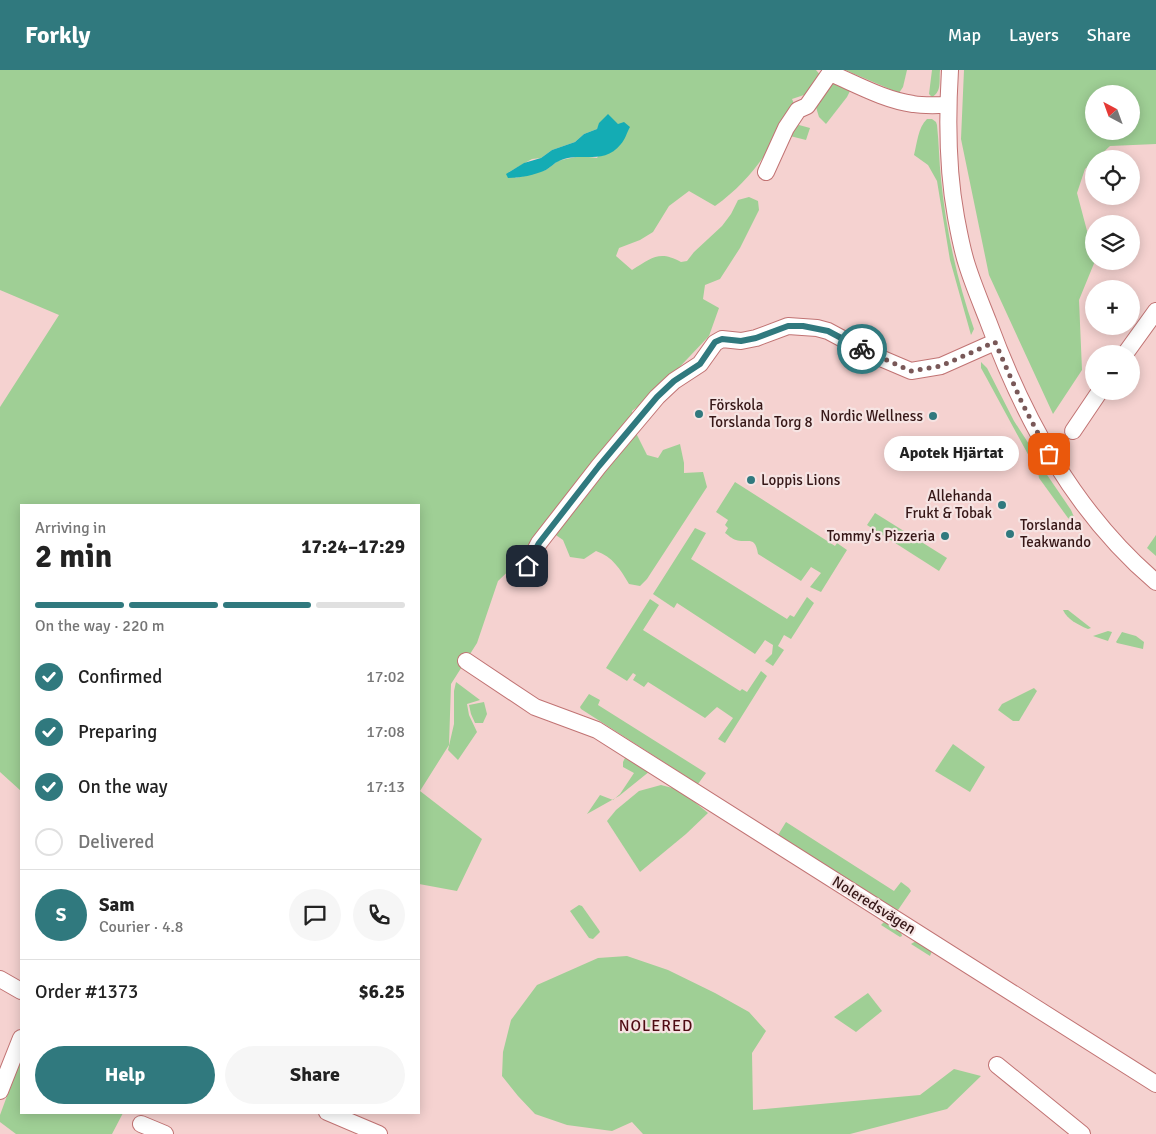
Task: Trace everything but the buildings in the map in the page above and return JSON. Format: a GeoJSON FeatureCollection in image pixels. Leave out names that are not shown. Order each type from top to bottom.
{"type":"FeatureCollection","features":[{"type":"Feature","properties":{"kind":"street"},"geometry":{"type":"LineString","coordinates":[[950,70],[948,105],[950,165],[956,216],[966,264],[995,342],[1026,412],[1043,444],[1067,482],[1106,532],[1156,582]]}},
{"type":"Feature","properties":{"kind":"street"},"geometry":{"type":"LineString","coordinates":[[766,172],[786,128],[798,110],[807,106],[830,73],[880,95],[897,100],[913,104],[948,105]]}},
{"type":"Feature","properties":{"kind":"street"},"geometry":{"type":"LineString","coordinates":[[1131,345],[1156,310]]}},
{"type":"Feature","properties":{"kind":"street"},"geometry":{"type":"LineString","coordinates":[[527,566],[539,543],[599,466],[657,397],[674,381],[700,364],[715,342],[722,339],[741,341],[756,338],[788,326],[817,328],[828,331],[871,354],[911,371],[941,366],[995,342]]}},
{"type":"Feature","properties":{"kind":"street"},"geometry":{"type":"LineString","coordinates":[[1073,431],[1094,400]]}},
{"type":"Feature","properties":{"kind":"street","name":"Noleredsvägen"},"geometry":{"type":"LineString","coordinates":[[466,661],[536,707],[591,727],[768,837],[850,891],[942,947],[1156,1084]]}},
{"type":"Feature","properties":{"kind":"street"},"geometry":{"type":"LineString","coordinates":[[0,979],[20,990]]}},
{"type":"Feature","properties":{"kind":"street"},"geometry":{"type":"LineString","coordinates":[[0,1091],[20,1041]]}},
{"type":"Feature","properties":{"kind":"street"},"geometry":{"type":"LineString","coordinates":[[997,1065],[1082,1134]]}},
{"type":"Feature","properties":{"kind":"street"},"geometry":{"type":"LineString","coordinates":[[331,1114],[360,1130],[380,1134]]}},
{"type":"Feature","properties":{"kind":"street"},"geometry":{"type":"LineString","coordinates":[[141,1124],[165,1134]]}},
{"type":"Feature","properties":{"kind":"green space"},"geometry":{"type":"Polygon","coordinates":[[[0,70],[816,70],[822,77],[807,94],[792,99],[795,106],[770,148],[751,173],[728,196],[715,206],[689,191],[669,206],[653,232],[640,240],[619,248],[616,256],[632,270],[650,259],[661,256],[667,256],[681,262],[687,261],[722,226],[738,200],[749,197],[758,201],[759,210],[740,248],[720,279],[705,285],[703,299],[719,308],[709,336],[653,395],[632,411],[636,433],[647,455],[658,458],[663,450],[680,444],[684,473],[703,472],[707,487],[647,579],[640,586],[629,584],[612,560],[596,551],[584,559],[570,557],[563,540],[550,531],[498,581],[477,643],[451,684],[449,745],[420,791],[420,504],[20,504],[20,790],[0,772],[0,407],[59,315],[0,290],[0,70]],[[600,123],[597,129],[584,134],[575,142],[552,150],[541,158],[532,159],[509,172],[516,178],[546,170],[558,161],[566,159],[581,156],[597,158],[618,124],[600,123]]]}},
{"type":"Feature","properties":{"kind":"green space"},"geometry":{"type":"Polygon","coordinates":[[[845,70],[907,70],[903,87],[899,93],[845,70]]]}},
{"type":"Feature","properties":{"kind":"green space"},"geometry":{"type":"Polygon","coordinates":[[[932,70],[940,70],[940,82],[939,89],[932,97],[929,94],[932,70]]]}},
{"type":"Feature","properties":{"kind":"green space"},"geometry":{"type":"Polygon","coordinates":[[[964,70],[1156,70],[1156,144],[1110,146],[1106,150],[1085,150],[1085,169],[1077,193],[1085,223],[1085,270],[1091,270],[1087,280],[1085,280],[1085,285],[1079,300],[1082,370],[1053,414],[989,275],[961,139],[964,70]]]}},
{"type":"Feature","properties":{"kind":"green space"},"geometry":{"type":"Polygon","coordinates":[[[836,81],[852,87],[847,97],[826,124],[819,117],[815,104],[822,91],[836,81]]]}},
{"type":"Feature","properties":{"kind":"green space"},"geometry":{"type":"Polygon","coordinates":[[[927,119],[932,119],[937,125],[940,172],[946,217],[957,273],[974,329],[971,335],[950,260],[937,181],[928,165],[914,155],[920,131],[927,119]]]}},
{"type":"Feature","properties":{"kind":"green space"},"geometry":{"type":"Polygon","coordinates":[[[799,125],[810,128],[806,140],[790,136],[793,128],[799,125]]]}},
{"type":"Feature","properties":{"kind":"green space"},"geometry":{"type":"Polygon","coordinates":[[[981,362],[987,368],[1014,421],[1036,455],[1030,458],[981,368],[981,362]]]}},
{"type":"Feature","properties":{"kind":"green space"},"geometry":{"type":"Polygon","coordinates":[[[1041,466],[1071,510],[1074,522],[1068,518],[1039,478],[1038,472],[1041,466]]]}},
{"type":"Feature","properties":{"kind":"green space"},"geometry":{"type":"Polygon","coordinates":[[[735,482],[835,546],[837,543],[847,550],[821,592],[810,587],[821,573],[811,567],[801,581],[758,554],[753,542],[736,540],[725,533],[728,528],[725,525],[728,520],[716,512],[735,482]]]}},
{"type":"Feature","properties":{"kind":"green space"},"geometry":{"type":"Polygon","coordinates":[[[875,513],[947,558],[939,571],[867,525],[875,513]]]}},
{"type":"Feature","properties":{"kind":"green space"},"geometry":{"type":"Polygon","coordinates":[[[695,528],[706,533],[691,559],[787,619],[790,615],[794,617],[807,597],[814,603],[791,639],[784,635],[778,646],[784,650],[773,666],[765,661],[772,654],[773,645],[765,640],[755,654],[677,603],[674,608],[653,594],[695,528]]]}},
{"type":"Feature","properties":{"kind":"green space"},"geometry":{"type":"Polygon","coordinates":[[[1156,535],[1156,556],[1147,548],[1156,535]]]}},
{"type":"Feature","properties":{"kind":"green space"},"geometry":{"type":"Polygon","coordinates":[[[650,599],[659,605],[643,630],[740,691],[742,689],[747,692],[761,671],[767,676],[725,743],[718,739],[733,718],[717,707],[705,718],[648,682],[644,687],[633,680],[636,675],[633,673],[627,681],[606,668],[650,599]]]}},
{"type":"Feature","properties":{"kind":"green space"},"geometry":{"type":"Polygon","coordinates":[[[1063,610],[1068,610],[1091,628],[1088,629],[1080,626],[1067,616],[1063,610]]]}},
{"type":"Feature","properties":{"kind":"green space"},"geometry":{"type":"Polygon","coordinates":[[[1108,631],[1112,632],[1108,641],[1093,636],[1108,631]]]}},
{"type":"Feature","properties":{"kind":"green space"},"geometry":{"type":"Polygon","coordinates":[[[1122,632],[1136,636],[1144,642],[1143,649],[1117,643],[1122,632]]]}},
{"type":"Feature","properties":{"kind":"green space"},"geometry":{"type":"Polygon","coordinates":[[[456,682],[480,700],[467,704],[469,715],[477,732],[458,760],[448,750],[454,724],[454,691],[456,682]]]}},
{"type":"Feature","properties":{"kind":"green space"},"geometry":{"type":"Polygon","coordinates":[[[1034,688],[1037,691],[1019,721],[1013,721],[998,710],[1002,704],[1034,688]]]}},
{"type":"Feature","properties":{"kind":"green space"},"geometry":{"type":"Polygon","coordinates":[[[589,694],[600,700],[598,705],[706,773],[698,784],[581,709],[580,707],[589,694]]]}},
{"type":"Feature","properties":{"kind":"green space"},"geometry":{"type":"Polygon","coordinates":[[[484,702],[487,714],[483,723],[475,723],[469,705],[484,702]]]}},
{"type":"Feature","properties":{"kind":"green space"},"geometry":{"type":"Polygon","coordinates":[[[953,744],[985,767],[970,792],[935,771],[953,744]]]}},
{"type":"Feature","properties":{"kind":"green space"},"geometry":{"type":"Polygon","coordinates":[[[625,758],[630,758],[650,771],[619,796],[615,798],[620,794],[634,773],[623,767],[625,758]]]}},
{"type":"Feature","properties":{"kind":"green space"},"geometry":{"type":"Polygon","coordinates":[[[661,785],[680,790],[708,813],[640,872],[607,821],[616,810],[639,791],[661,785]]]}},
{"type":"Feature","properties":{"kind":"green space"},"geometry":{"type":"Polygon","coordinates":[[[420,791],[482,839],[457,891],[420,884],[420,791]]]}},
{"type":"Feature","properties":{"kind":"green space"},"geometry":{"type":"Polygon","coordinates":[[[600,795],[612,800],[587,814],[600,795]]]}},
{"type":"Feature","properties":{"kind":"green space"},"geometry":{"type":"Polygon","coordinates":[[[786,822],[894,891],[901,882],[911,891],[898,910],[894,909],[778,835],[786,822]]]}},
{"type":"Feature","properties":{"kind":"green space"},"geometry":{"type":"Polygon","coordinates":[[[579,905],[582,906],[600,932],[593,939],[589,938],[570,911],[579,905]]]}},
{"type":"Feature","properties":{"kind":"green space"},"geometry":{"type":"Polygon","coordinates":[[[884,922],[901,932],[902,936],[900,937],[881,925],[884,922]]]}},
{"type":"Feature","properties":{"kind":"green space"},"geometry":{"type":"Polygon","coordinates":[[[916,941],[932,951],[930,956],[911,944],[916,941]]]}},
{"type":"Feature","properties":{"kind":"green space"},"geometry":{"type":"Polygon","coordinates":[[[627,956],[668,970],[715,993],[749,1012],[766,1031],[752,1053],[753,1110],[920,1095],[954,1069],[981,1076],[947,1109],[850,1134],[643,1134],[632,1122],[612,1131],[567,1125],[535,1114],[502,1076],[503,1052],[511,1020],[537,985],[598,958],[627,956]]]}},
{"type":"Feature","properties":{"kind":"green space"},"geometry":{"type":"Polygon","coordinates":[[[868,993],[882,1011],[856,1032],[834,1017],[868,993]]]}},
{"type":"Feature","properties":{"kind":"green space"},"geometry":{"type":"Polygon","coordinates":[[[20,1061],[20,1114],[122,1114],[112,1134],[16,1134],[0,1122],[0,1115],[20,1061]]]}},
{"type":"Feature","properties":{"kind":"water"},"geometry":{"type":"Polygon","coordinates":[[[608,114],[618,124],[624,122],[630,127],[622,142],[614,151],[607,155],[567,158],[546,170],[522,177],[508,178],[506,174],[524,163],[541,158],[552,150],[575,142],[584,134],[597,129],[599,123],[608,114]]]}},
{"type":"Feature","properties":{"kind":"way so far"},"geometry":{"type":"LineString","coordinates":[[862,349],[895,366],[911,371],[941,366],[995,342],[1034,428],[1049,454]]}},
{"type":"Feature","properties":{"kind":"place","name":"Förskola Torslanda Torg 8"},"geometry":{"type":"Point","coordinates":[699,414]}},
{"type":"Feature","properties":{"kind":"place","name":"Nordic Wellness"},"geometry":{"type":"Point","coordinates":[933,416]}},
{"type":"Feature","properties":{"kind":"place","name":"Apotek Hjärtat"},"geometry":{"type":"Point","coordinates":[1049,454]}},
{"type":"Feature","properties":{"kind":"place","name":"Loppis Lions"},"geometry":{"type":"Point","coordinates":[751,480]}},
{"type":"Feature","properties":{"kind":"place","name":"Allehanda Frukt & Tobak"},"geometry":{"type":"Point","coordinates":[1002,505]}},
{"type":"Feature","properties":{"kind":"place","name":"Torslanda Teakwando"},"geometry":{"type":"Point","coordinates":[1010,534]}},
{"type":"Feature","properties":{"kind":"place","name":"Tommy's Pizzeria"},"geometry":{"type":"Point","coordinates":[945,536]}},
{"type":"Feature","properties":{"kind":"district","name":"NOLERED"},"geometry":{"type":"Point","coordinates":[656,1026]}},
{"type":"Feature","properties":{"kind":"route"},"geometry":{"type":"LineString","coordinates":[[527,566],[539,543],[599,466],[657,397],[674,381],[700,364],[715,342],[728,338],[741,341],[756,338],[788,326],[803,326],[828,331],[862,349]]}}]}
